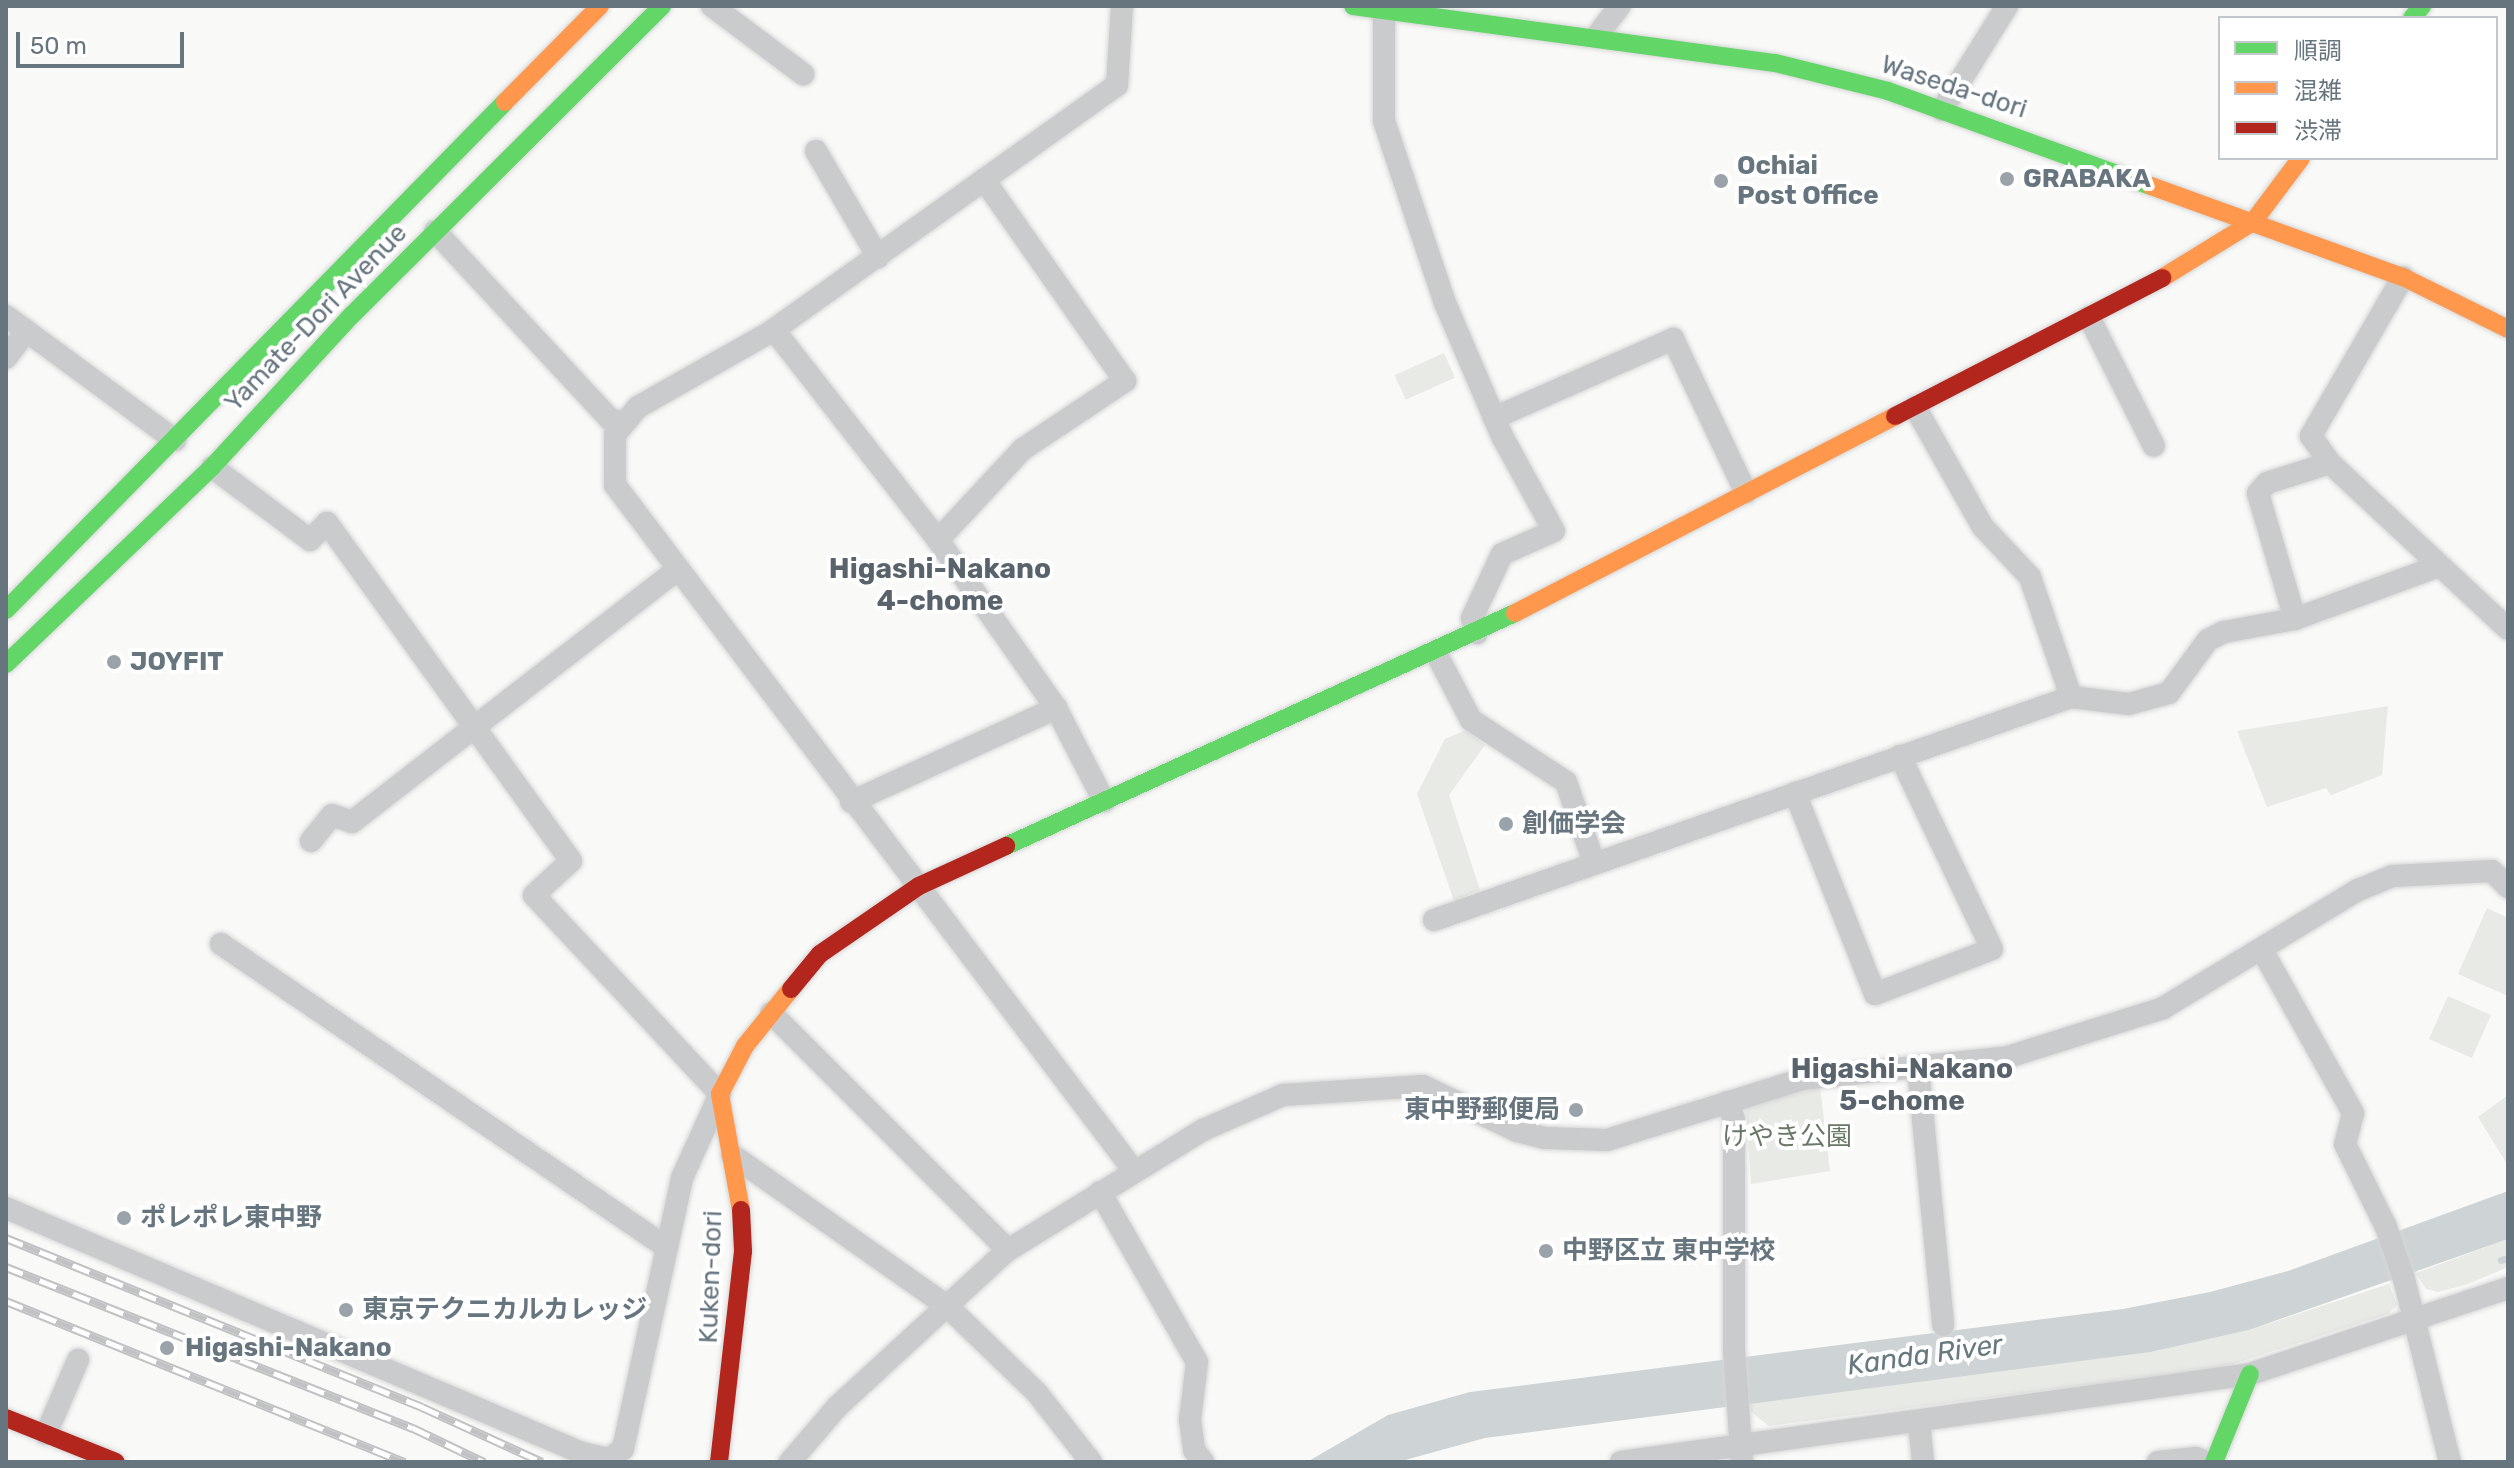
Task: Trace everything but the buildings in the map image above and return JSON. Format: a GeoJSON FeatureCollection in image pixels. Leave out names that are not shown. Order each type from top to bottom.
{"type":"FeatureCollection","features":[{"type":"Feature","properties":{"kind":"main road","name":"Yamate-Dori Avenue"},"geometry":{"type":"LineString","coordinates":[[6,610],[600,6]]}},
{"type":"Feature","properties":{"kind":"main road","name":"Yamate-Dori Avenue"},"geometry":{"type":"LineString","coordinates":[[6,664],[212,467],[435,231],[662,6]]}},
{"type":"Feature","properties":{"kind":"main road","name":"Waseda-dori"},"geometry":{"type":"LineString","coordinates":[[1353,6],[1597,36],[1775,63],[1942,110],[2253,222],[2403,277],[2508,329]]}},
{"type":"Feature","properties":{"kind":"main road"},"geometry":{"type":"LineString","coordinates":[[720,1094],[745,1046],[820,954],[919,886],[1436,653],[2089,317],[2208,254],[2253,222],[2300,160]]}},
{"type":"Feature","properties":{"kind":"main road","name":"Kuken-dori"},"geometry":{"type":"LineString","coordinates":[[719,1462],[743,1270],[741,1203],[720,1094]]}},
{"type":"Feature","properties":{"kind":"main road"},"geometry":{"type":"LineString","coordinates":[[2214,1462],[2250,1374]]}},
{"type":"Feature","properties":{"kind":"main road"},"geometry":{"type":"LineString","coordinates":[[6,1418],[116,1462]]}},
{"type":"Feature","properties":{"kind":"street"},"geometry":{"type":"LineString","coordinates":[[712,6],[803,74]]}},
{"type":"Feature","properties":{"kind":"street"},"geometry":{"type":"LineString","coordinates":[[1122,6],[1117,85],[774,330],[699,370],[622,423],[615,434],[615,485],[676,571],[1134,1171]]}},
{"type":"Feature","properties":{"kind":"street"},"geometry":{"type":"LineString","coordinates":[[1597,36],[1620,6]]}},
{"type":"Feature","properties":{"kind":"street"},"geometry":{"type":"LineString","coordinates":[[1942,110],[2007,6]]}},
{"type":"Feature","properties":{"kind":"street"},"geometry":{"type":"LineString","coordinates":[[1384,10],[1384,121],[1445,303],[1494,418],[1554,531],[1502,554],[1472,618],[1477,633]]}},
{"type":"Feature","properties":{"kind":"street"},"geometry":{"type":"LineString","coordinates":[[816,151],[878,257]]}},
{"type":"Feature","properties":{"kind":"street"},"geometry":{"type":"LineString","coordinates":[[938,540],[1023,449],[1125,381],[984,180]]}},
{"type":"Feature","properties":{"kind":"street"},"geometry":{"type":"LineString","coordinates":[[435,231],[610,419],[622,423]]}},
{"type":"Feature","properties":{"kind":"street"},"geometry":{"type":"LineString","coordinates":[[2403,277],[2313,425],[2314,444],[2330,463],[2508,629]]}},
{"type":"Feature","properties":{"kind":"street"},"geometry":{"type":"LineString","coordinates":[[6,316],[175,440]]}},
{"type":"Feature","properties":{"kind":"street"},"geometry":{"type":"LineString","coordinates":[[2089,317],[2154,446]]}},
{"type":"Feature","properties":{"kind":"street"},"geometry":{"type":"LineString","coordinates":[[774,330],[938,540],[1056,708],[1104,801]]}},
{"type":"Feature","properties":{"kind":"street"},"geometry":{"type":"LineString","coordinates":[[6,358],[26,331]]}},
{"type":"Feature","properties":{"kind":"street"},"geometry":{"type":"LineString","coordinates":[[1494,418],[1673,339],[1746,493]]}},
{"type":"Feature","properties":{"kind":"street"},"geometry":{"type":"LineString","coordinates":[[1915,407],[1983,527],[2030,577],[2071,697]]}},
{"type":"Feature","properties":{"kind":"street"},"geometry":{"type":"LineString","coordinates":[[2295,619],[2258,493],[2267,483],[2330,463]]}},
{"type":"Feature","properties":{"kind":"street"},"geometry":{"type":"LineString","coordinates":[[6,1208],[582,1453],[609,1459],[623,1449],[682,1178],[720,1094],[534,895],[571,861],[327,523],[310,540],[212,467]]}},
{"type":"Feature","properties":{"kind":"street"},"geometry":{"type":"LineString","coordinates":[[1434,920],[2071,697],[2129,704],[2169,693],[2208,640],[2224,632],[2295,619],[2439,566]]}},
{"type":"Feature","properties":{"kind":"street"},"geometry":{"type":"LineString","coordinates":[[311,841],[332,815],[352,822],[676,571]]}},
{"type":"Feature","properties":{"kind":"street"},"geometry":{"type":"LineString","coordinates":[[1436,653],[1471,720],[1566,782],[1594,863]]}},
{"type":"Feature","properties":{"kind":"street"},"geometry":{"type":"LineString","coordinates":[[851,802],[1056,708]]}},
{"type":"Feature","properties":{"kind":"street"},"geometry":{"type":"LineString","coordinates":[[1795,793],[1875,994],[1992,949],[1900,756]]}},
{"type":"Feature","properties":{"kind":"street"},"geometry":{"type":"LineString","coordinates":[[790,1462],[837,1407],[1008,1250],[1203,1130],[1283,1095],[1423,1086],[1517,1131],[1545,1138],[1607,1140],[1803,1079],[2008,1057],[2163,1008],[2358,890],[2392,876],[2503,873]]}},
{"type":"Feature","properties":{"kind":"street"},"geometry":{"type":"LineString","coordinates":[[221,944],[666,1247]]}},
{"type":"Feature","properties":{"kind":"street"},"geometry":{"type":"LineString","coordinates":[[2262,950],[2353,1113],[2345,1144],[2387,1232],[2404,1279],[2450,1462]]}},
{"type":"Feature","properties":{"kind":"street"},"geometry":{"type":"LineString","coordinates":[[771,1013],[1008,1250]]}},
{"type":"Feature","properties":{"kind":"street"},"geometry":{"type":"LineString","coordinates":[[1918,1068],[1943,1325]]}},
{"type":"Feature","properties":{"kind":"street"},"geometry":{"type":"LineString","coordinates":[[1727,1102],[1734,1119],[1737,1192],[1734,1358],[1741,1454]]}},
{"type":"Feature","properties":{"kind":"street"},"geometry":{"type":"LineString","coordinates":[[732,1155],[948,1307],[1037,1393],[1091,1462]]}},
{"type":"Feature","properties":{"kind":"street"},"geometry":{"type":"LineString","coordinates":[[1100,1192],[1197,1362],[1190,1420],[1194,1450],[1203,1462]]}},
{"type":"Feature","properties":{"kind":"street"},"geometry":{"type":"LineString","coordinates":[[1621,1462],[1741,1454],[1919,1423],[2250,1374],[2508,1288]]}},
{"type":"Feature","properties":{"kind":"street"},"geometry":{"type":"LineString","coordinates":[[46,1434],[78,1360]]}},
{"type":"Feature","properties":{"kind":"street"},"geometry":{"type":"LineString","coordinates":[[1919,1423],[1923,1462]]}},
{"type":"Feature","properties":{"kind":"street"},"geometry":{"type":"LineString","coordinates":[[2158,1462],[2196,1458],[2206,1462]]}},
{"type":"Feature","properties":{"kind":"green space"},"geometry":{"type":"Polygon","coordinates":[[[1444,353],[1455,378],[1406,400],[1395,375],[1444,353]]]}},
{"type":"Feature","properties":{"kind":"green space"},"geometry":{"type":"Polygon","coordinates":[[[2388,706],[2382,775],[2331,795],[2326,788],[2267,807],[2237,731],[2388,706]]]}},
{"type":"Feature","properties":{"kind":"green space"},"geometry":{"type":"Polygon","coordinates":[[[1466,730],[1485,745],[1449,795],[1480,890],[1454,901],[1417,794],[1445,739],[1466,730]]]}},
{"type":"Feature","properties":{"kind":"green space"},"geometry":{"type":"Polygon","coordinates":[[[2487,908],[2508,918],[2508,996],[2458,974],[2487,908]]]}},
{"type":"Feature","properties":{"kind":"green space"},"geometry":{"type":"Polygon","coordinates":[[[2448,996],[2491,1015],[2472,1058],[2429,1039],[2448,996]]]}},
{"type":"Feature","properties":{"kind":"green space","name":"けやき公園"},"geometry":{"type":"Polygon","coordinates":[[[1820,1086],[1830,1171],[1751,1184],[1746,1107],[1820,1086]]]}},
{"type":"Feature","properties":{"kind":"green space"},"geometry":{"type":"Polygon","coordinates":[[[2508,1095],[2508,1163],[2507,1164],[2478,1117],[2508,1095]]]}},
{"type":"Feature","properties":{"kind":"green space"},"geometry":{"type":"Polygon","coordinates":[[[2508,1239],[2508,1267],[2468,1284],[2438,1292],[2426,1289],[2416,1273],[2508,1239]]]}},
{"type":"Feature","properties":{"kind":"green space"},"geometry":{"type":"Polygon","coordinates":[[[2389,1284],[2397,1305],[2388,1314],[2221,1368],[1769,1426],[1750,1411],[1747,1400],[2151,1352],[2249,1330],[2389,1284]]]}},
{"type":"Feature","properties":{"kind":"water","name":"Kanda River"},"geometry":{"type":"Polygon","coordinates":[[[2508,1191],[2508,1239],[2249,1330],[2151,1352],[1485,1438],[1398,1462],[1307,1462],[1388,1415],[1470,1392],[2123,1309],[2210,1292],[2288,1271],[2508,1191]]]}},
{"type":"Feature","properties":{"kind":"waterway"},"geometry":{"type":"LineString","coordinates":[[2501,1260],[2508,1258]]}},
{"type":"Feature","properties":{"kind":"railway"},"geometry":{"type":"LineString","coordinates":[[6,1238],[422,1407],[542,1462]]}},
{"type":"Feature","properties":{"kind":"railway"},"geometry":{"type":"LineString","coordinates":[[6,1267],[413,1428],[484,1462]]}},
{"type":"Feature","properties":{"kind":"railway"},"geometry":{"type":"LineString","coordinates":[[6,1301],[405,1462]]}},
{"type":"Feature","properties":{"kind":"traffic: fast"},"geometry":{"type":"LineString","coordinates":[[6,664],[212,467],[352,315],[662,6]]}},
{"type":"Feature","properties":{"kind":"traffic: fast"},"geometry":{"type":"LineString","coordinates":[[1353,6],[1775,63],[1888,91],[2151,186]]}},
{"type":"Feature","properties":{"kind":"traffic: fast"},"geometry":{"type":"LineString","coordinates":[[2414,16],[2422,6]]}},
{"type":"Feature","properties":{"kind":"traffic: fast"},"geometry":{"type":"LineString","coordinates":[[6,610],[505,102]]}},
{"type":"Feature","properties":{"kind":"traffic: fast"},"geometry":{"type":"LineString","coordinates":[[1006,846],[1515,613]]}},
{"type":"Feature","properties":{"kind":"traffic: fast"},"geometry":{"type":"LineString","coordinates":[[2214,1462],[2250,1374]]}},
{"type":"Feature","properties":{"kind":"traffic: slow"},"geometry":{"type":"LineString","coordinates":[[505,102],[600,6]]}},
{"type":"Feature","properties":{"kind":"traffic: slow"},"geometry":{"type":"LineString","coordinates":[[2162,278],[2253,222],[2300,160]]}},
{"type":"Feature","properties":{"kind":"traffic: slow"},"geometry":{"type":"LineString","coordinates":[[2151,186],[2403,277],[2508,329]]}},
{"type":"Feature","properties":{"kind":"traffic: slow"},"geometry":{"type":"LineString","coordinates":[[1515,613],[1895,416]]}},
{"type":"Feature","properties":{"kind":"traffic: slow"},"geometry":{"type":"LineString","coordinates":[[741,1210],[720,1094],[745,1046],[791,989]]}},
{"type":"Feature","properties":{"kind":"traffic: jam"},"geometry":{"type":"LineString","coordinates":[[1895,416],[2162,278]]}},
{"type":"Feature","properties":{"kind":"traffic: jam"},"geometry":{"type":"LineString","coordinates":[[791,989],[820,954],[919,886],[1006,846]]}},
{"type":"Feature","properties":{"kind":"traffic: jam"},"geometry":{"type":"LineString","coordinates":[[719,1462],[743,1251],[741,1210]]}},
{"type":"Feature","properties":{"kind":"traffic: jam"},"geometry":{"type":"LineString","coordinates":[[6,1418],[116,1462]]}},
{"type":"Feature","properties":{"kind":"place","name":"GRABAKA"},"geometry":{"type":"Point","coordinates":[2007,179]}},
{"type":"Feature","properties":{"kind":"place","name":"Ochiai Post Office"},"geometry":{"type":"Point","coordinates":[1721,181]}},
{"type":"Feature","properties":{"kind":"place","name":"JOYFIT"},"geometry":{"type":"Point","coordinates":[114,662]}},
{"type":"Feature","properties":{"kind":"place","name":"創価学会"},"geometry":{"type":"Point","coordinates":[1506,824]}},
{"type":"Feature","properties":{"kind":"place","name":"東中野郵便局"},"geometry":{"type":"Point","coordinates":[1576,1110]}},
{"type":"Feature","properties":{"kind":"place","name":"ポレポレ東中野"},"geometry":{"type":"Point","coordinates":[124,1218]}},
{"type":"Feature","properties":{"kind":"place","name":"中野区立 東中学校"},"geometry":{"type":"Point","coordinates":[1546,1251]}},
{"type":"Feature","properties":{"kind":"place","name":"東京テクニカルカレッジ"},"geometry":{"type":"Point","coordinates":[346,1310]}},
{"type":"Feature","properties":{"kind":"place","name":"Higashi-Nakano"},"geometry":{"type":"Point","coordinates":[167,1348]}},
{"type":"Feature","properties":{"kind":"district","name":"Higashi-Nakano 4-chome"},"geometry":{"type":"Point","coordinates":[940,585]}},
{"type":"Feature","properties":{"kind":"district","name":"Higashi-Nakano 5-chome"},"geometry":{"type":"Point","coordinates":[1902,1085]}}]}
